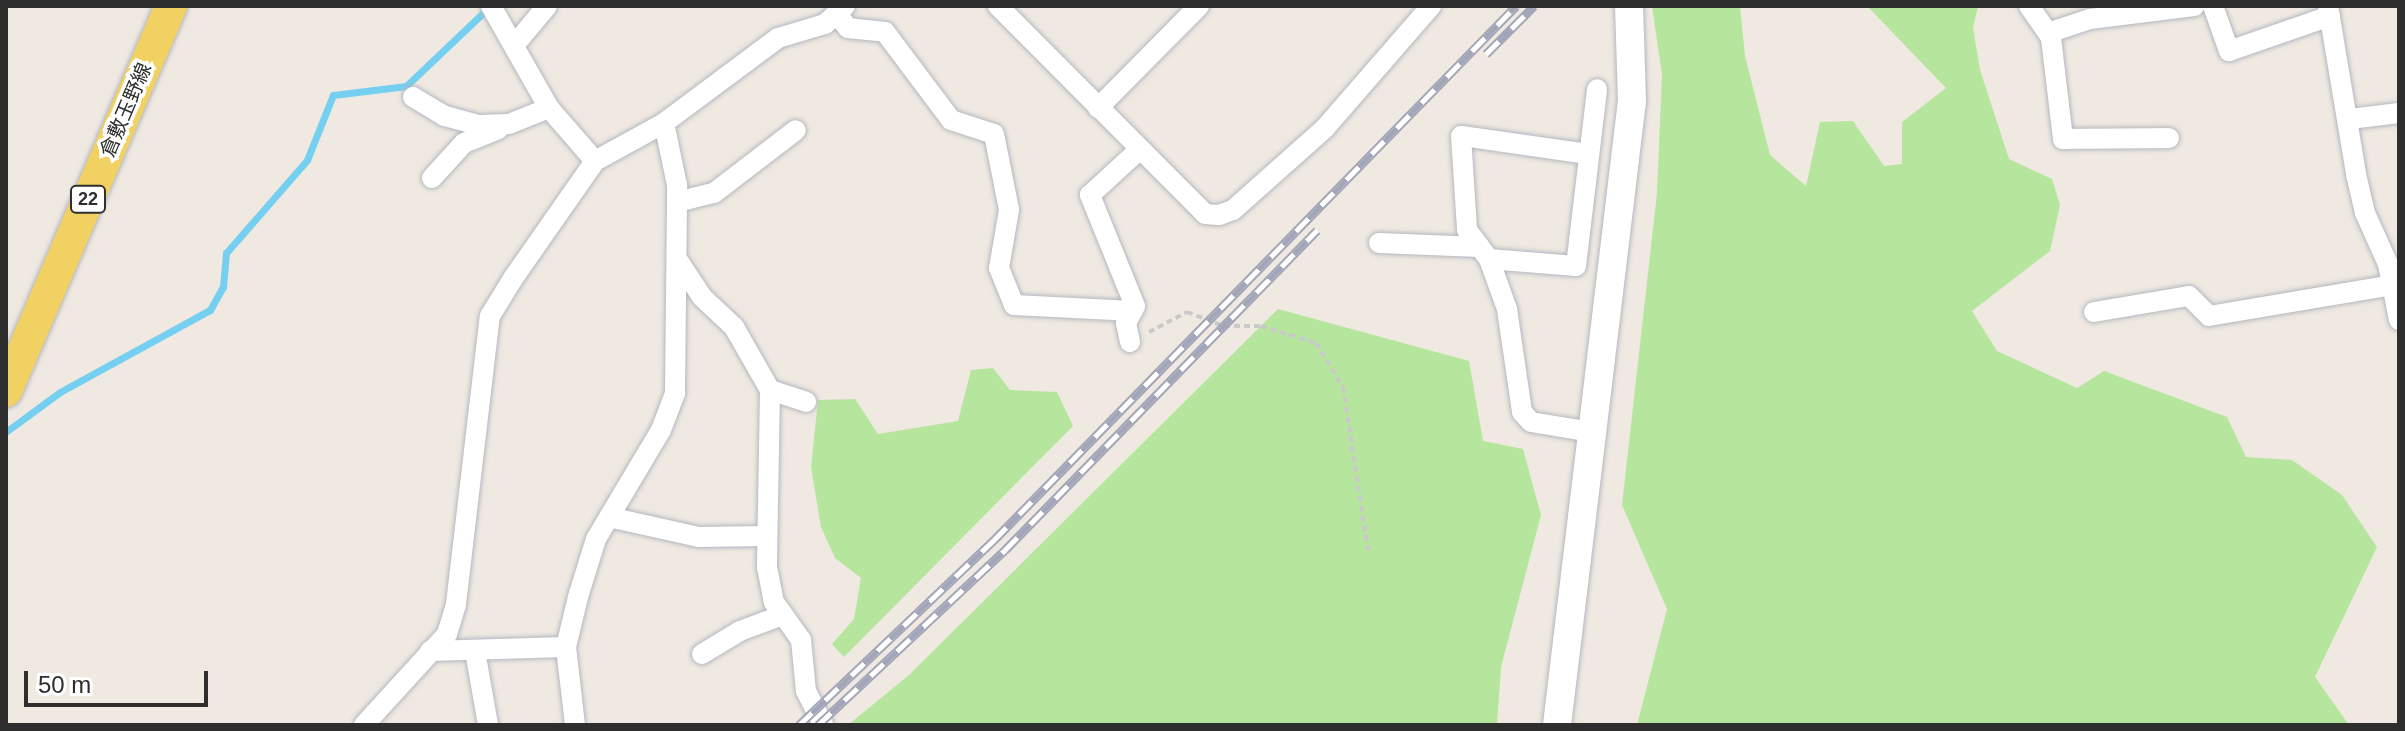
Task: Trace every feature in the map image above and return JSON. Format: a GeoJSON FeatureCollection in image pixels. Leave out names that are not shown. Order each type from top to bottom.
{"type":"FeatureCollection","features":[{"type":"Feature","properties":{"kind":"main road","name":"倉敷玉野線"},"geometry":{"type":"LineString","coordinates":[[6,391],[171,6]]}},
{"type":"Feature","properties":{"kind":"street"},"geometry":{"type":"LineString","coordinates":[[491,6],[516,43],[549,108],[595,161]]}},
{"type":"Feature","properties":{"kind":"street"},"geometry":{"type":"LineString","coordinates":[[516,43],[547,6]]}},
{"type":"Feature","properties":{"kind":"street"},"geometry":{"type":"LineString","coordinates":[[998,6],[1205,214],[1233,210],[1325,128],[1431,6]]}},
{"type":"Feature","properties":{"kind":"street"},"geometry":{"type":"LineString","coordinates":[[1098,108],[1199,6]]}},
{"type":"Feature","properties":{"kind":"street"},"geometry":{"type":"LineString","coordinates":[[1557,725],[1632,101],[1629,6]]}},
{"type":"Feature","properties":{"kind":"street"},"geometry":{"type":"LineString","coordinates":[[2029,6],[2048,33],[2063,139],[2169,138]]}},
{"type":"Feature","properties":{"kind":"street"},"geometry":{"type":"LineString","coordinates":[[2048,33],[2090,19],[2194,6]]}},
{"type":"Feature","properties":{"kind":"street"},"geometry":{"type":"LineString","coordinates":[[2213,6],[2229,51],[2330,9],[2365,213],[2393,270],[2399,320]]}},
{"type":"Feature","properties":{"kind":"street"},"geometry":{"type":"LineString","coordinates":[[364,725],[447,634],[456,604],[490,316],[595,161],[664,123],[778,38],[825,24],[841,10],[848,28],[885,32],[951,120],[994,134],[1009,210],[999,268],[1014,305],[1133,311]]}},
{"type":"Feature","properties":{"kind":"street"},"geometry":{"type":"LineString","coordinates":[[1379,243],[1576,266],[1597,89]]}},
{"type":"Feature","properties":{"kind":"street"},"geometry":{"type":"LineString","coordinates":[[413,97],[445,116],[479,125],[509,124]]}},
{"type":"Feature","properties":{"kind":"street"},"geometry":{"type":"LineString","coordinates":[[432,178],[464,143],[549,108]]}},
{"type":"Feature","properties":{"kind":"street"},"geometry":{"type":"LineString","coordinates":[[2350,119],[2399,113]]}},
{"type":"Feature","properties":{"kind":"street"},"geometry":{"type":"LineString","coordinates":[[575,725],[566,647],[596,539],[661,430],[675,393],[677,202],[664,123]]}},
{"type":"Feature","properties":{"kind":"street"},"geometry":{"type":"LineString","coordinates":[[677,202],[714,193],[796,130]]}},
{"type":"Feature","properties":{"kind":"street"},"geometry":{"type":"LineString","coordinates":[[1588,154],[1461,136],[1467,230],[1485,253],[1507,309],[1522,412],[1531,422],[1592,432]]}},
{"type":"Feature","properties":{"kind":"street"},"geometry":{"type":"LineString","coordinates":[[1133,311],[1090,195],[1139,150]]}},
{"type":"Feature","properties":{"kind":"street"},"geometry":{"type":"LineString","coordinates":[[678,262],[702,297],[734,327],[770,390],[772,473],[765,536],[774,602],[801,640],[806,691],[823,725]]}},
{"type":"Feature","properties":{"kind":"street"},"geometry":{"type":"LineString","coordinates":[[2094,312],[2189,296],[2209,316],[2393,270]]}},
{"type":"Feature","properties":{"kind":"street"},"geometry":{"type":"LineString","coordinates":[[1130,342],[1126,323],[1133,311]]}},
{"type":"Feature","properties":{"kind":"street"},"geometry":{"type":"LineString","coordinates":[[770,390],[806,402]]}},
{"type":"Feature","properties":{"kind":"street"},"geometry":{"type":"LineString","coordinates":[[609,517],[699,537],[765,536]]}},
{"type":"Feature","properties":{"kind":"street"},"geometry":{"type":"LineString","coordinates":[[702,654],[740,631],[783,615]]}},
{"type":"Feature","properties":{"kind":"street"},"geometry":{"type":"LineString","coordinates":[[430,651],[566,647]]}},
{"type":"Feature","properties":{"kind":"street"},"geometry":{"type":"LineString","coordinates":[[475,651],[488,725]]}},
{"type":"Feature","properties":{"kind":"path"},"geometry":{"type":"LineString","coordinates":[[1130,342],[1187,312],[1224,326],[1261,326],[1316,343],[1343,387],[1368,550]]}},
{"type":"Feature","properties":{"kind":"green space"},"geometry":{"type":"Polygon","coordinates":[[[1652,6],[1740,6],[1745,56],[1770,155],[1806,186],[1820,122],[1853,121],[1884,166],[1902,164],[1902,122],[1946,88],[1867,6],[1978,6],[1973,28],[1980,70],[2009,159],[2052,179],[2060,205],[2050,251],[1972,311],[1997,351],[2077,388],[2104,371],[2227,417],[2246,457],[2292,460],[2342,495],[2377,547],[2315,677],[2349,725],[1637,725],[1667,609],[1622,505],[1657,193],[1662,75],[1652,6]]]}},
{"type":"Feature","properties":{"kind":"green space"},"geometry":{"type":"Polygon","coordinates":[[[1278,309],[1469,361],[1483,441],[1523,449],[1541,515],[1501,667],[1497,725],[848,725],[909,675],[1278,309]]]}},
{"type":"Feature","properties":{"kind":"green space"},"geometry":{"type":"Polygon","coordinates":[[[993,368],[1010,390],[1057,392],[1073,426],[844,657],[832,644],[854,619],[861,578],[835,558],[821,527],[811,467],[818,400],[855,399],[878,434],[958,421],[971,370],[993,368]]]}},
{"type":"Feature","properties":{"kind":"waterway"},"geometry":{"type":"LineString","coordinates":[[7,431],[60,392],[210,310],[223,287],[226,253],[307,160],[333,95],[406,86],[484,12]]}},
{"type":"Feature","properties":{"kind":"railway"},"geometry":{"type":"LineString","coordinates":[[799,725],[994,540],[1516,6]]}},
{"type":"Feature","properties":{"kind":"railway"},"geometry":{"type":"LineString","coordinates":[[1486,54],[1534,6]]}},
{"type":"Feature","properties":{"kind":"railway"},"geometry":{"type":"LineString","coordinates":[[818,725],[1005,550],[1317,230]]}}]}
